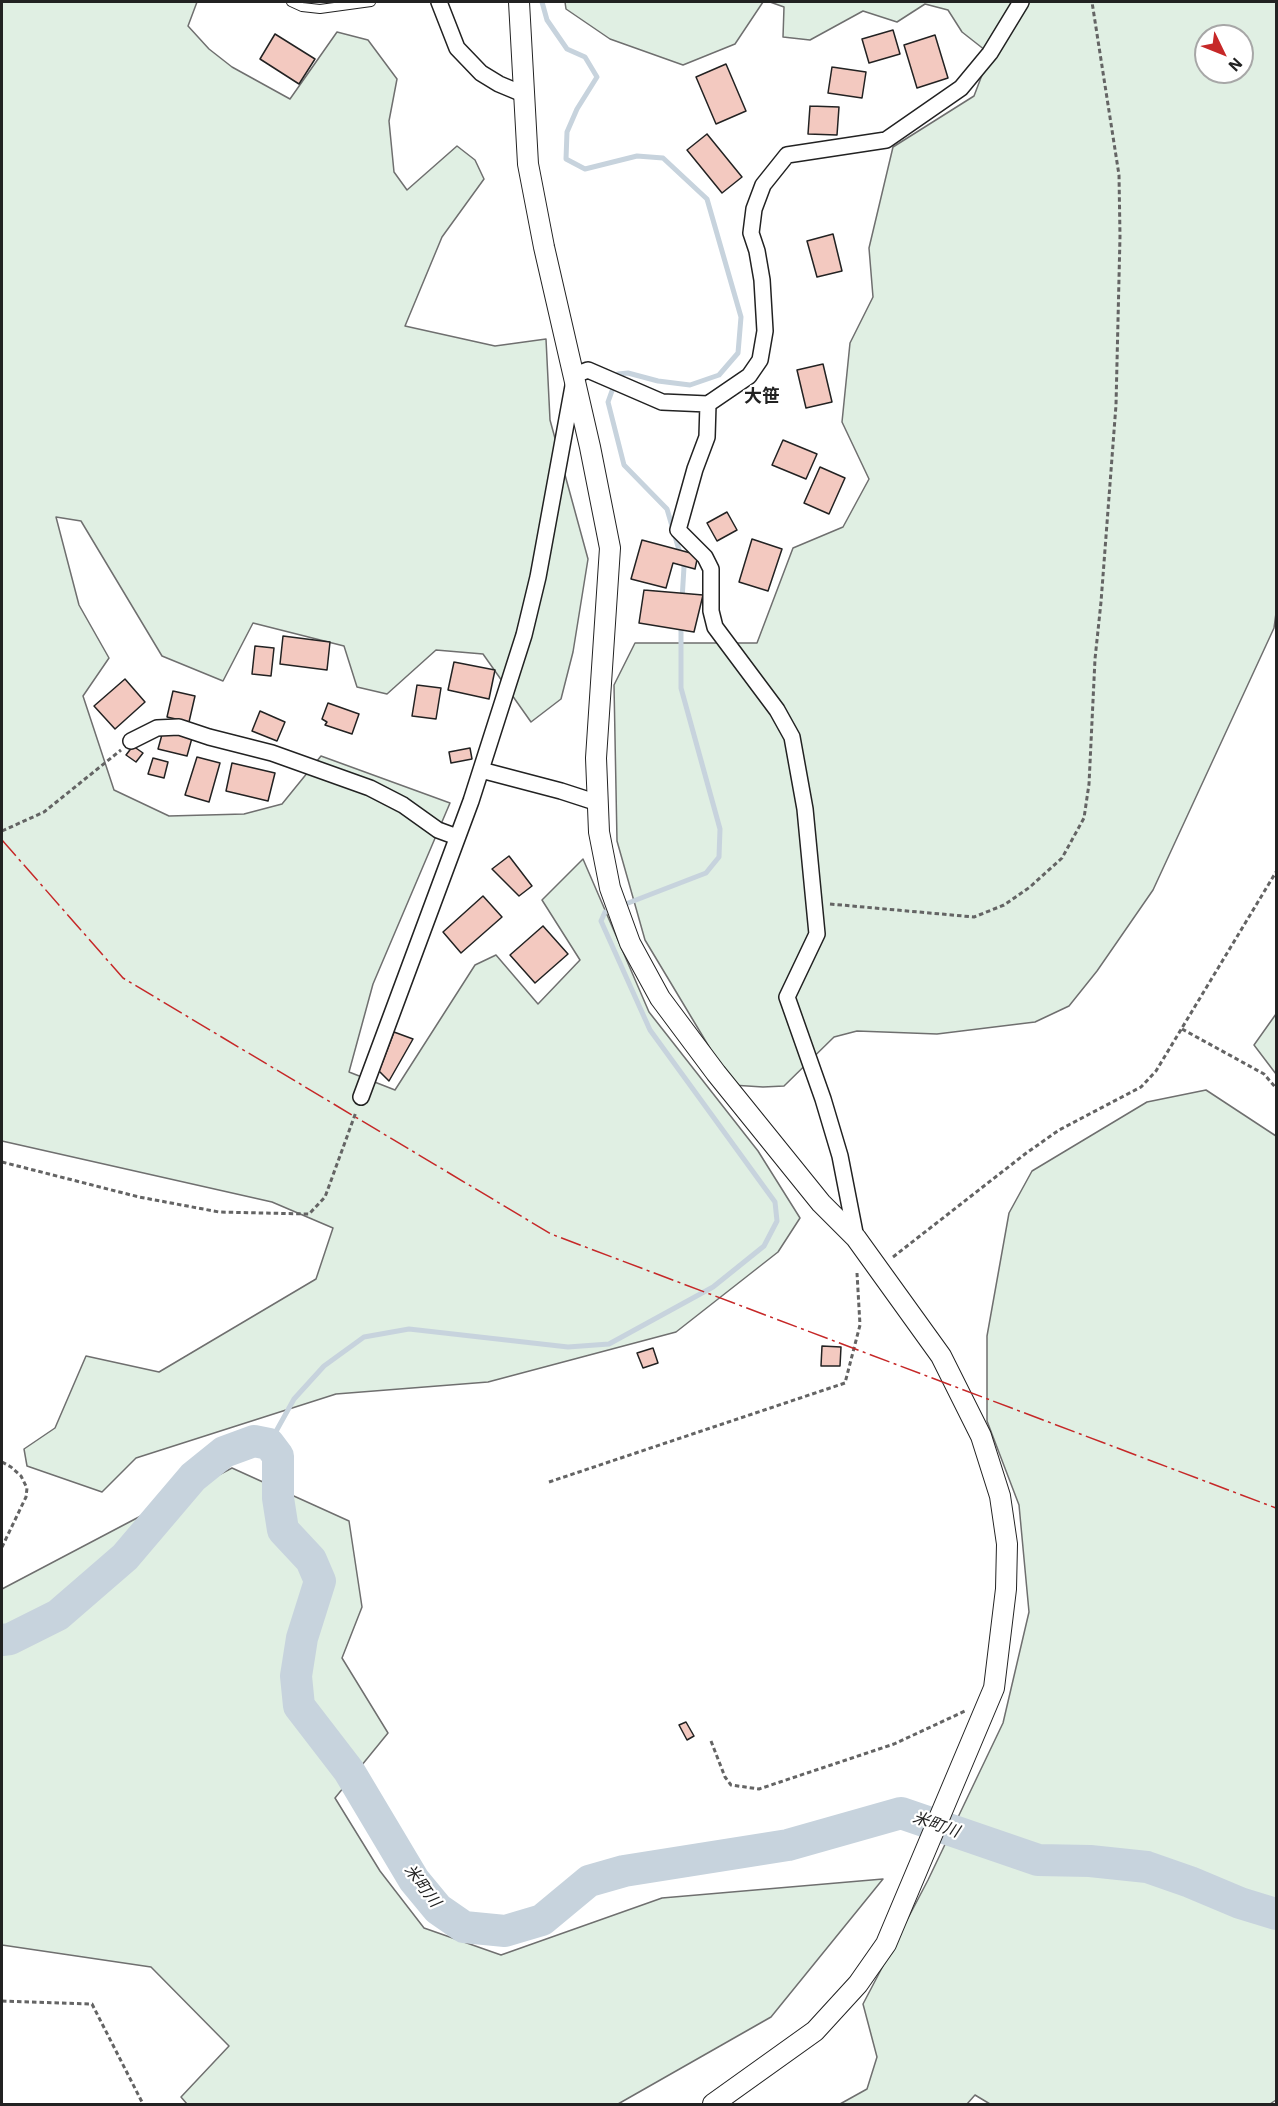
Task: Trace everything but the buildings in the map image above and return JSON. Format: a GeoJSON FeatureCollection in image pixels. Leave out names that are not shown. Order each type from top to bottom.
{"type":"FeatureCollection","features":[{"type":"Feature","properties":{"kind":"street"},"geometry":{"type":"LineString","coordinates":[[439,2],[457,48],[481,73],[523,94]]}},
{"type":"Feature","properties":{"kind":"street"},"geometry":{"type":"LineString","coordinates":[[519,2],[528,164],[544,247],[582,372],[610,548],[596,758],[599,832],[610,888],[630,943],[660,998],[716,1073],[821,1203],[855,1238],[940,1356],[981,1436],[1000,1497],[1007,1544],[1006,1589],[994,1688],[886,1944],[858,1984],[815,2031],[713,2104]]}},
{"type":"Feature","properties":{"kind":"street"},"geometry":{"type":"LineString","coordinates":[[582,372],[662,402],[708,404],[749,376],[760,360],[765,331],[762,280],[752,233],[754,209],[763,185],[787,155],[886,140],[961,88],[990,53],[1001,32],[1022,2]]}},
{"type":"Feature","properties":{"kind":"street"},"geometry":{"type":"LineString","coordinates":[[361,1097],[482,770],[524,635],[582,372]]}},
{"type":"Feature","properties":{"kind":"street"},"geometry":{"type":"LineString","coordinates":[[708,404],[707,438],[695,469],[678,530],[705,557],[711,569],[711,611],[715,627],[777,710],[792,737],[805,809],[817,934],[787,997],[823,1099],[840,1156],[855,1238]]}},
{"type":"Feature","properties":{"kind":"street"},"geometry":{"type":"LineString","coordinates":[[131,741],[157,728],[179,727],[272,753],[370,788],[403,805],[438,830],[457,837]]}},
{"type":"Feature","properties":{"kind":"street"},"geometry":{"type":"LineString","coordinates":[[482,770],[598,803]]}},
{"type":"Feature","properties":{"kind":"lane"},"geometry":{"type":"LineString","coordinates":[[291,2],[302,7],[320,9],[371,2]]}},
{"type":"Feature","properties":{"kind":"path"},"geometry":{"type":"LineString","coordinates":[[813,902],[974,917],[1005,905],[1030,887],[1062,858],[1084,818],[1089,784],[1095,659],[1116,405],[1120,236],[1119,176],[1092,2]]}},
{"type":"Feature","properties":{"kind":"path"},"geometry":{"type":"LineString","coordinates":[[2,831],[44,812],[131,741]]}},
{"type":"Feature","properties":{"kind":"path"},"geometry":{"type":"LineString","coordinates":[[878,1269],[1059,1130],[1141,1087],[1156,1071],[1276,872]]}},
{"type":"Feature","properties":{"kind":"path"},"geometry":{"type":"LineString","coordinates":[[1181,1029],[1264,1074],[1276,1088]]}},
{"type":"Feature","properties":{"kind":"path"},"geometry":{"type":"LineString","coordinates":[[2,1162],[139,1197],[219,1212],[309,1214],[325,1197],[361,1097]]}},
{"type":"Feature","properties":{"kind":"path"},"geometry":{"type":"LineString","coordinates":[[549,1482],[845,1383],[860,1325],[857,1270]]}},
{"type":"Feature","properties":{"kind":"path"},"geometry":{"type":"LineString","coordinates":[[2,1462],[21,1476],[27,1488],[26,1497],[2,1547]]}},
{"type":"Feature","properties":{"kind":"path"},"geometry":{"type":"LineString","coordinates":[[711,1741],[725,1777],[731,1785],[759,1790],[894,1744],[988,1702]]}},
{"type":"Feature","properties":{"kind":"path"},"geometry":{"type":"LineString","coordinates":[[2,2001],[92,2004],[143,2104]]}},
{"type":"Feature","properties":{"kind":"green space"},"geometry":{"type":"Polygon","coordinates":[[[2,2],[197,2],[188,26],[209,49],[232,67],[290,99],[337,32],[368,40],[397,79],[389,121],[394,172],[407,190],[457,146],[475,160],[484,179],[442,237],[405,326],[495,346],[546,339],[550,420],[588,559],[573,652],[561,699],[531,722],[483,654],[436,650],[387,694],[357,687],[344,646],[253,623],[223,681],[162,656],[81,521],[56,517],[79,605],[109,658],[83,696],[114,790],[169,816],[244,814],[282,804],[321,756],[450,803],[373,984],[349,1072],[395,1090],[475,965],[496,955],[538,1004],[580,960],[542,900],[583,859],[649,1012],[758,1151],[800,1218],[778,1252],[676,1332],[488,1382],[336,1394],[136,1458],[102,1492],[27,1466],[24,1449],[55,1428],[86,1356],[159,1372],[316,1279],[333,1228],[272,1202],[2,1141],[2,2]]]}},
{"type":"Feature","properties":{"kind":"green space"},"geometry":{"type":"Polygon","coordinates":[[[565,2],[763,2],[735,44],[683,65],[610,39],[566,9],[565,2]]]}},
{"type":"Feature","properties":{"kind":"green space"},"geometry":{"type":"Polygon","coordinates":[[[770,2],[1276,2],[1276,613],[1274,628],[1153,890],[1097,971],[1069,1006],[1035,1022],[937,1034],[857,1031],[834,1037],[784,1086],[763,1087],[732,1085],[645,940],[617,841],[614,685],[635,643],[757,643],[793,548],[843,527],[869,479],[842,422],[850,343],[873,297],[869,248],[893,147],[974,96],[990,54],[962,32],[948,10],[925,4],[897,22],[863,11],[810,40],[783,37],[784,7],[770,2]]]}},
{"type":"Feature","properties":{"kind":"green space"},"geometry":{"type":"Polygon","coordinates":[[[1276,1014],[1276,1074],[1254,1045],[1276,1014]]]}},
{"type":"Feature","properties":{"kind":"green space"},"geometry":{"type":"Polygon","coordinates":[[[1206,1090],[1276,1136],[1276,2100],[1270,2104],[990,2104],[975,2095],[967,2104],[840,2104],[867,2089],[877,2057],[863,2004],[928,1880],[1003,1723],[1029,1612],[1019,1505],[987,1421],[987,1336],[1009,1213],[1032,1171],[1147,1102],[1206,1090]]]}},
{"type":"Feature","properties":{"kind":"green space"},"geometry":{"type":"Polygon","coordinates":[[[232,1468],[349,1521],[362,1607],[342,1658],[388,1733],[335,1798],[380,1871],[424,1928],[501,1955],[662,1898],[883,1879],[771,2017],[618,2104],[187,2104],[181,2097],[229,2046],[151,1967],[2,1945],[2,1589],[232,1468]]]}},
{"type":"Feature","properties":{"kind":"waterway"},"geometry":{"type":"LineString","coordinates":[[542,2],[547,20],[567,49],[585,57],[597,77],[577,109],[567,132],[566,159],[585,169],[637,156],[663,158],[707,199],[741,317],[738,353],[719,375],[690,385],[658,381],[628,373],[618,374],[608,402],[624,465],[667,509],[684,567],[682,600]]}},
{"type":"Feature","properties":{"kind":"waterway"},"geometry":{"type":"LineString","coordinates":[[623,905],[706,873],[719,857],[720,829],[681,688],[681,625]]}},
{"type":"Feature","properties":{"kind":"waterway"},"geometry":{"type":"LineString","coordinates":[[269,1444],[294,1399],[324,1366],[364,1337],[409,1329],[568,1347],[609,1344],[713,1287],[764,1246],[777,1221],[775,1202],[650,1030],[601,921],[605,912]]}},
{"type":"Feature","properties":{"kind":"waterway","name":"米町川"},"geometry":{"type":"LineString","coordinates":[[2,1640],[10,1639],[58,1615],[125,1557],[193,1477],[224,1452],[254,1441],[269,1444],[278,1456],[278,1498],[283,1530],[311,1560],[320,1581],[302,1638],[296,1676],[299,1706],[349,1771],[414,1880],[438,1909],[464,1927],[505,1931],[542,1920],[589,1881],[624,1871],[788,1845],[901,1813],[1038,1860],[1090,1861],[1147,1867],[1240,1903],[1276,1914]]}},
{"type":"Feature","properties":{"kind":"power"},"geometry":{"type":"LineString","coordinates":[[2,840],[123,978],[551,1234],[1276,1508]]}},
{"type":"Feature","properties":{"kind":"district","name":"大笹"},"geometry":{"type":"Point","coordinates":[762,397]}}]}
